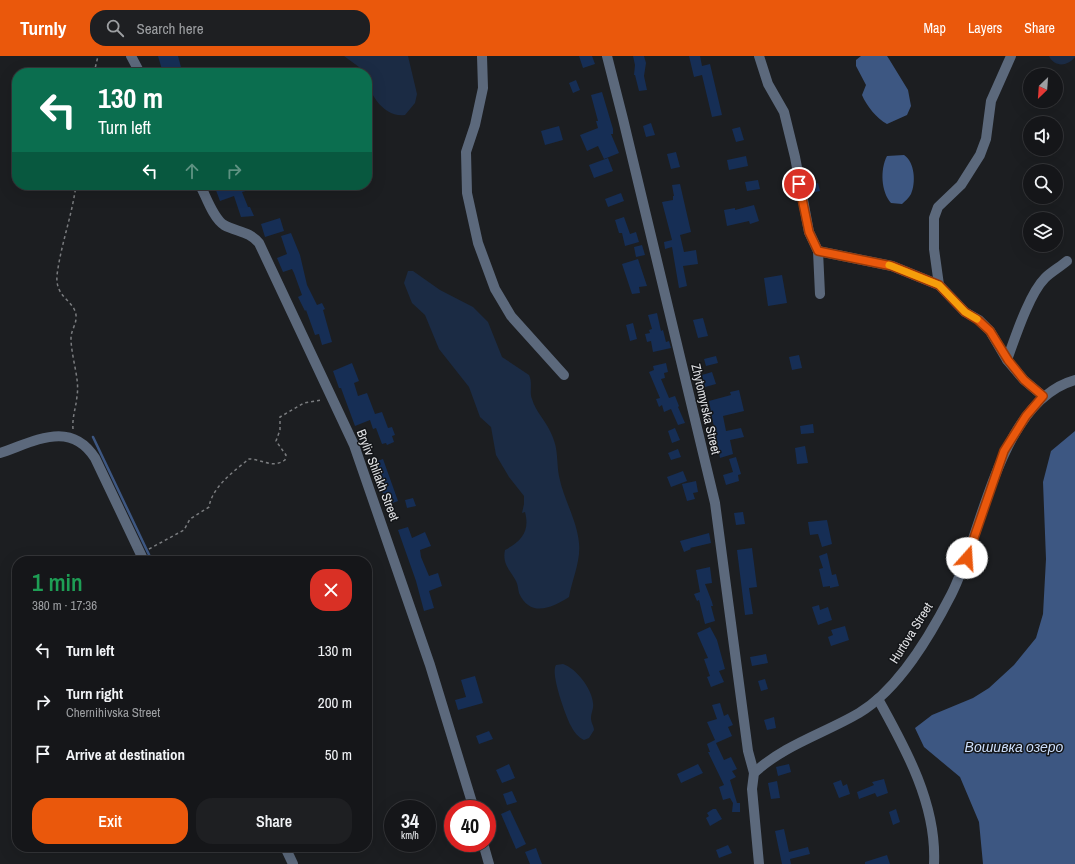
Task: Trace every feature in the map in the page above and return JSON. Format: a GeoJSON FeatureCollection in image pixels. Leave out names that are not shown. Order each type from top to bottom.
{"type":"FeatureCollection","features":[{"type":"Feature","properties":{"kind":"street"},"geometry":{"type":"LineString","coordinates":[[131,56],[137,68]]}},
{"type":"Feature","properties":{"kind":"street"},"geometry":{"type":"LineString","coordinates":[[482,56],[483,88],[476,125],[466,152],[467,193],[478,243],[495,289],[511,316],[564,376]]}},
{"type":"Feature","properties":{"kind":"street","name":"Zhytomyrska Street"},"geometry":{"type":"LineString","coordinates":[[607,56],[715,503],[748,751],[754,773]]}},
{"type":"Feature","properties":{"kind":"street"},"geometry":{"type":"LineString","coordinates":[[759,56],[768,84],[784,112],[795,157],[809,232],[818,251],[820,294]]}},
{"type":"Feature","properties":{"kind":"street"},"geometry":{"type":"LineString","coordinates":[[939,285],[934,249],[934,218],[938,207],[961,185],[980,155],[986,138],[991,101],[1011,56]]}},
{"type":"Feature","properties":{"kind":"street","name":"Bryliv Shliakh Street"},"geometry":{"type":"LineString","coordinates":[[203,190],[217,217],[224,224],[246,232],[254,237],[259,243],[354,445],[392,551],[430,665],[471,800]]}},
{"type":"Feature","properties":{"kind":"street"},"geometry":{"type":"LineString","coordinates":[[818,251],[892,266],[939,285],[965,312],[978,320],[990,331],[1008,360],[1024,380],[1043,396]]}},
{"type":"Feature","properties":{"kind":"street"},"geometry":{"type":"LineString","coordinates":[[1008,360],[1016,333],[1029,304],[1044,278],[1067,261]]}},
{"type":"Feature","properties":{"kind":"street","name":"Hurtova Street"},"geometry":{"type":"LineString","coordinates":[[754,773],[775,756],[859,713],[878,699],[905,670],[951,595],[967,558],[1004,451],[1022,421],[1043,396],[1075,380]]}},
{"type":"Feature","properties":{"kind":"street"},"geometry":{"type":"LineString","coordinates":[[0,454],[50,436],[73,437],[88,447],[95,458],[142,556]]}},
{"type":"Feature","properties":{"kind":"street"},"geometry":{"type":"LineString","coordinates":[[878,699],[892,723],[918,780],[934,829],[934,864]]}},
{"type":"Feature","properties":{"kind":"street"},"geometry":{"type":"LineString","coordinates":[[754,773],[752,790],[759,864]]}},
{"type":"Feature","properties":{"kind":"street"},"geometry":{"type":"LineString","coordinates":[[287,852],[293,864]]}},
{"type":"Feature","properties":{"kind":"street"},"geometry":{"type":"LineString","coordinates":[[486,852],[489,864]]}},
{"type":"Feature","properties":{"kind":"path"},"geometry":{"type":"LineString","coordinates":[[95,68],[98,56]]}},
{"type":"Feature","properties":{"kind":"path"},"geometry":{"type":"LineString","coordinates":[[73,437],[72,419],[78,396],[71,336],[76,326],[76,315],[74,308],[61,295],[57,276],[64,235],[71,214],[75,190]]}},
{"type":"Feature","properties":{"kind":"path"},"geometry":{"type":"LineString","coordinates":[[147,549],[154,547],[184,530],[190,519],[209,507],[210,498],[228,477],[249,459],[271,464],[279,464],[285,460],[286,455],[276,442],[280,430],[280,417],[304,403],[332,398]]}},
{"type":"Feature","properties":{"kind":"shaded area"},"geometry":{"type":"Polygon","coordinates":[[[344,56],[408,56],[417,94],[415,103],[405,115],[390,113],[378,103],[373,96],[372,68],[359,67],[344,56]]]}},
{"type":"Feature","properties":{"kind":"shaded area"},"geometry":{"type":"Polygon","coordinates":[[[1049,56],[1075,57],[1068,63],[1057,64],[1051,60],[1049,56]]]}},
{"type":"Feature","properties":{"kind":"shaded area"},"geometry":{"type":"Polygon","coordinates":[[[408,271],[413,271],[440,290],[473,307],[488,322],[502,357],[529,375],[531,381],[531,396],[534,404],[548,427],[555,443],[561,484],[578,534],[578,564],[569,597],[556,605],[542,608],[529,606],[519,593],[516,581],[507,567],[504,555],[505,550],[520,539],[525,530],[525,512],[522,513],[524,496],[509,477],[496,455],[491,427],[480,417],[469,387],[439,349],[425,315],[412,303],[404,283],[408,271]]]}},
{"type":"Feature","properties":{"kind":"shaded area"},"geometry":{"type":"Polygon","coordinates":[[[563,664],[578,674],[592,697],[593,705],[591,721],[594,730],[589,738],[584,740],[578,736],[572,728],[559,695],[555,670],[556,665],[563,664]]]}},
{"type":"Feature","properties":{"kind":"water"},"geometry":{"type":"Polygon","coordinates":[[[861,56],[887,56],[908,90],[911,106],[907,115],[887,124],[879,119],[869,107],[862,95],[866,85],[856,66],[856,60],[861,56]]]}},
{"type":"Feature","properties":{"kind":"water"},"geometry":{"type":"Polygon","coordinates":[[[904,155],[908,158],[914,173],[913,189],[909,197],[902,204],[891,203],[883,187],[883,167],[887,156],[904,155]]]}},
{"type":"Feature","properties":{"kind":"water","name":"Вошивка озеро"},"geometry":{"type":"Polygon","coordinates":[[[1075,431],[1075,864],[983,864],[979,822],[960,777],[924,747],[915,728],[932,715],[973,698],[989,688],[1014,665],[1036,638],[1043,614],[1046,559],[1043,482],[1051,451],[1075,431]]]}},
{"type":"Feature","properties":{"kind":"building"},"geometry":{"type":"Polygon","coordinates":[[[158,56],[178,56],[181,68],[162,68],[158,56]]]}},
{"type":"Feature","properties":{"kind":"building"},"geometry":{"type":"Polygon","coordinates":[[[579,56],[592,56],[595,64],[583,68],[579,56]]]}},
{"type":"Feature","properties":{"kind":"building"},"geometry":{"type":"Polygon","coordinates":[[[633,56],[644,56],[646,63],[644,76],[647,90],[639,91],[634,75],[635,65],[633,56]]]}},
{"type":"Feature","properties":{"kind":"building"},"geometry":{"type":"Polygon","coordinates":[[[689,56],[700,56],[702,66],[710,64],[722,115],[712,117],[702,75],[694,77],[689,56]]]}},
{"type":"Feature","properties":{"kind":"building"},"geometry":{"type":"Polygon","coordinates":[[[576,80],[580,90],[573,93],[569,83],[576,80]]]}},
{"type":"Feature","properties":{"kind":"building"},"geometry":{"type":"Polygon","coordinates":[[[602,92],[613,129],[613,134],[611,134],[619,153],[604,159],[598,146],[587,151],[580,135],[598,128],[596,121],[598,121],[591,95],[602,92]]]}},
{"type":"Feature","properties":{"kind":"building"},"geometry":{"type":"Polygon","coordinates":[[[651,123],[655,135],[646,137],[643,126],[651,123]]]}},
{"type":"Feature","properties":{"kind":"building"},"geometry":{"type":"Polygon","coordinates":[[[559,126],[563,140],[545,145],[541,131],[559,126]]]}},
{"type":"Feature","properties":{"kind":"building"},"geometry":{"type":"Polygon","coordinates":[[[740,127],[744,140],[736,142],[732,129],[740,127]]]}},
{"type":"Feature","properties":{"kind":"building"},"geometry":{"type":"Polygon","coordinates":[[[676,152],[680,167],[671,169],[667,154],[676,152]]]}},
{"type":"Feature","properties":{"kind":"building"},"geometry":{"type":"Polygon","coordinates":[[[746,156],[748,166],[729,170],[727,160],[746,156]]]}},
{"type":"Feature","properties":{"kind":"building"},"geometry":{"type":"Polygon","coordinates":[[[608,158],[613,171],[594,178],[589,165],[608,158]]]}},
{"type":"Feature","properties":{"kind":"building"},"geometry":{"type":"Polygon","coordinates":[[[792,177],[794,186],[786,187],[784,178],[792,177]]]}},
{"type":"Feature","properties":{"kind":"building"},"geometry":{"type":"Polygon","coordinates":[[[758,180],[760,189],[747,191],[745,182],[758,180]]]}},
{"type":"Feature","properties":{"kind":"building"},"geometry":{"type":"Polygon","coordinates":[[[818,183],[820,191],[810,193],[809,185],[818,183]]]}},
{"type":"Feature","properties":{"kind":"building"},"geometry":{"type":"Polygon","coordinates":[[[680,184],[691,232],[680,235],[684,252],[696,250],[698,264],[683,266],[687,286],[679,288],[672,247],[665,249],[664,242],[672,240],[662,202],[673,200],[674,196],[672,185],[680,184]]]}},
{"type":"Feature","properties":{"kind":"building"},"geometry":{"type":"Polygon","coordinates":[[[216,190],[249,190],[242,192],[248,207],[250,207],[254,216],[241,217],[234,196],[220,201],[216,190]]]}},
{"type":"Feature","properties":{"kind":"building"},"geometry":{"type":"Polygon","coordinates":[[[621,193],[624,201],[608,207],[605,199],[621,193]]]}},
{"type":"Feature","properties":{"kind":"building"},"geometry":{"type":"Polygon","coordinates":[[[754,205],[759,221],[750,224],[749,221],[727,226],[724,210],[735,208],[735,210],[754,205]]]}},
{"type":"Feature","properties":{"kind":"building"},"geometry":{"type":"Polygon","coordinates":[[[624,217],[630,234],[636,232],[639,242],[625,246],[622,233],[619,233],[615,220],[624,217]]]}},
{"type":"Feature","properties":{"kind":"building"},"geometry":{"type":"Polygon","coordinates":[[[280,218],[284,231],[265,237],[261,224],[280,218]]]}},
{"type":"Feature","properties":{"kind":"building"},"geometry":{"type":"Polygon","coordinates":[[[291,233],[300,255],[307,285],[317,305],[322,303],[325,309],[323,310],[332,342],[322,345],[319,334],[315,335],[306,310],[305,311],[298,297],[302,295],[294,273],[292,269],[283,272],[277,258],[287,254],[281,236],[291,233]]]}},
{"type":"Feature","properties":{"kind":"building"},"geometry":{"type":"Polygon","coordinates":[[[642,245],[645,255],[636,257],[634,247],[642,245]]]}},
{"type":"Feature","properties":{"kind":"building"},"geometry":{"type":"Polygon","coordinates":[[[638,259],[647,286],[639,287],[640,293],[632,294],[622,264],[638,259]]]}},
{"type":"Feature","properties":{"kind":"building"},"geometry":{"type":"Polygon","coordinates":[[[782,275],[787,303],[768,306],[764,278],[782,275]]]}},
{"type":"Feature","properties":{"kind":"building"},"geometry":{"type":"Polygon","coordinates":[[[657,313],[661,331],[663,330],[666,342],[669,341],[671,348],[653,352],[651,341],[647,342],[645,334],[650,333],[649,330],[652,329],[648,315],[657,313]]]}},
{"type":"Feature","properties":{"kind":"building"},"geometry":{"type":"Polygon","coordinates":[[[703,318],[708,336],[698,338],[693,320],[703,318]]]}},
{"type":"Feature","properties":{"kind":"building"},"geometry":{"type":"Polygon","coordinates":[[[633,323],[637,339],[630,341],[626,325],[633,323]]]}},
{"type":"Feature","properties":{"kind":"building"},"geometry":{"type":"Polygon","coordinates":[[[799,355],[802,368],[792,370],[789,357],[799,355]]]}},
{"type":"Feature","properties":{"kind":"building"},"geometry":{"type":"Polygon","coordinates":[[[716,356],[718,363],[706,366],[704,359],[716,356]]]}},
{"type":"Feature","properties":{"kind":"building"},"geometry":{"type":"Polygon","coordinates":[[[352,363],[359,381],[354,383],[358,396],[367,393],[375,414],[382,412],[388,428],[392,427],[395,435],[392,436],[394,442],[387,445],[386,443],[382,444],[376,428],[373,429],[370,420],[355,426],[333,371],[352,363]]]}},
{"type":"Feature","properties":{"kind":"building"},"geometry":{"type":"Polygon","coordinates":[[[666,363],[668,372],[664,373],[665,378],[661,379],[669,398],[675,396],[679,406],[678,407],[685,423],[678,425],[671,409],[664,412],[662,405],[659,407],[656,399],[660,398],[649,372],[654,370],[653,366],[666,363]]]}},
{"type":"Feature","properties":{"kind":"building"},"geometry":{"type":"Polygon","coordinates":[[[712,372],[716,384],[705,387],[702,375],[712,372]]]}},
{"type":"Feature","properties":{"kind":"building"},"geometry":{"type":"Polygon","coordinates":[[[739,390],[744,411],[723,416],[726,431],[741,428],[744,437],[730,440],[733,454],[720,458],[709,401],[731,395],[730,392],[739,390]]]}},
{"type":"Feature","properties":{"kind":"building"},"geometry":{"type":"Polygon","coordinates":[[[813,424],[814,433],[801,434],[800,426],[813,424]]]}},
{"type":"Feature","properties":{"kind":"building"},"geometry":{"type":"Polygon","coordinates":[[[675,428],[680,440],[672,443],[668,431],[675,428]]]}},
{"type":"Feature","properties":{"kind":"building"},"geometry":{"type":"Polygon","coordinates":[[[805,446],[808,463],[797,464],[795,448],[805,446]]]}},
{"type":"Feature","properties":{"kind":"building"},"geometry":{"type":"Polygon","coordinates":[[[678,449],[681,457],[671,460],[668,453],[678,449]]]}},
{"type":"Feature","properties":{"kind":"building"},"geometry":{"type":"Polygon","coordinates":[[[736,457],[741,474],[738,475],[739,481],[726,485],[723,475],[733,472],[729,459],[736,457]]]}},
{"type":"Feature","properties":{"kind":"building"},"geometry":{"type":"Polygon","coordinates":[[[383,459],[398,501],[387,505],[372,463],[383,459]]]}},
{"type":"Feature","properties":{"kind":"building"},"geometry":{"type":"Polygon","coordinates":[[[683,471],[687,481],[671,487],[667,477],[683,471]]]}},
{"type":"Feature","properties":{"kind":"building"},"geometry":{"type":"Polygon","coordinates":[[[696,481],[698,492],[693,493],[695,499],[687,501],[682,484],[696,481]]]}},
{"type":"Feature","properties":{"kind":"building"},"geometry":{"type":"Polygon","coordinates":[[[413,498],[416,506],[407,508],[405,500],[413,498]]]}},
{"type":"Feature","properties":{"kind":"building"},"geometry":{"type":"Polygon","coordinates":[[[743,512],[745,524],[736,525],[734,513],[743,512]]]}},
{"type":"Feature","properties":{"kind":"building"},"geometry":{"type":"Polygon","coordinates":[[[827,520],[832,544],[822,547],[818,534],[810,535],[808,522],[827,520]]]}},
{"type":"Feature","properties":{"kind":"building"},"geometry":{"type":"Polygon","coordinates":[[[408,527],[412,538],[425,532],[431,546],[420,550],[421,557],[429,576],[438,573],[442,586],[429,591],[434,608],[424,611],[416,581],[398,530],[408,527]]]}},
{"type":"Feature","properties":{"kind":"building"},"geometry":{"type":"Polygon","coordinates":[[[709,533],[711,543],[690,548],[691,549],[684,552],[680,541],[709,533]]]}},
{"type":"Feature","properties":{"kind":"building"},"geometry":{"type":"Polygon","coordinates":[[[752,548],[757,587],[749,588],[753,614],[745,615],[737,550],[752,548]]]}},
{"type":"Feature","properties":{"kind":"building"},"geometry":{"type":"Polygon","coordinates":[[[827,553],[832,575],[836,574],[839,586],[830,588],[830,586],[823,587],[819,569],[823,568],[819,556],[827,553]]]}},
{"type":"Feature","properties":{"kind":"building"},"geometry":{"type":"Polygon","coordinates":[[[710,567],[712,583],[705,584],[712,602],[713,606],[711,606],[715,621],[705,624],[699,600],[697,601],[694,594],[700,592],[696,570],[710,567]]]}},
{"type":"Feature","properties":{"kind":"building"},"geometry":{"type":"Polygon","coordinates":[[[819,605],[820,610],[828,607],[832,620],[818,625],[812,607],[819,605]]]}},
{"type":"Feature","properties":{"kind":"building"},"geometry":{"type":"Polygon","coordinates":[[[845,626],[849,640],[831,646],[828,637],[833,635],[831,630],[845,626]]]}},
{"type":"Feature","properties":{"kind":"building"},"geometry":{"type":"Polygon","coordinates":[[[710,627],[717,640],[725,669],[719,671],[724,682],[711,687],[707,677],[710,676],[704,659],[708,658],[697,633],[710,627]]]}},
{"type":"Feature","properties":{"kind":"building"},"geometry":{"type":"Polygon","coordinates":[[[766,654],[768,663],[752,666],[750,657],[766,654]]]}},
{"type":"Feature","properties":{"kind":"building"},"geometry":{"type":"Polygon","coordinates":[[[475,676],[483,703],[458,710],[455,700],[466,697],[461,680],[475,676]]]}},
{"type":"Feature","properties":{"kind":"building"},"geometry":{"type":"Polygon","coordinates":[[[765,679],[768,689],[761,691],[758,681],[765,679]]]}},
{"type":"Feature","properties":{"kind":"building"},"geometry":{"type":"Polygon","coordinates":[[[720,703],[724,716],[728,714],[733,725],[728,727],[732,736],[716,743],[724,760],[731,757],[737,769],[732,771],[736,777],[730,780],[737,803],[740,803],[740,812],[732,812],[733,803],[730,798],[723,800],[719,787],[724,785],[708,752],[710,752],[707,744],[715,740],[707,722],[717,719],[712,705],[720,703]]]}},
{"type":"Feature","properties":{"kind":"building"},"geometry":{"type":"Polygon","coordinates":[[[774,717],[776,728],[767,730],[764,720],[774,717]]]}},
{"type":"Feature","properties":{"kind":"building"},"geometry":{"type":"Polygon","coordinates":[[[489,731],[493,739],[479,744],[476,736],[489,731]]]}},
{"type":"Feature","properties":{"kind":"building"},"geometry":{"type":"Polygon","coordinates":[[[509,764],[515,778],[502,783],[496,770],[509,764]]]}},
{"type":"Feature","properties":{"kind":"building"},"geometry":{"type":"Polygon","coordinates":[[[698,764],[703,773],[681,783],[677,774],[698,764]]]}},
{"type":"Feature","properties":{"kind":"building"},"geometry":{"type":"Polygon","coordinates":[[[789,764],[791,772],[778,776],[776,767],[789,764]]]}},
{"type":"Feature","properties":{"kind":"building"},"geometry":{"type":"Polygon","coordinates":[[[884,779],[888,793],[877,797],[875,793],[859,799],[857,792],[874,785],[872,782],[884,779]]]}},
{"type":"Feature","properties":{"kind":"building"},"geometry":{"type":"Polygon","coordinates":[[[841,780],[843,786],[847,784],[850,794],[839,798],[833,783],[841,780]]]}},
{"type":"Feature","properties":{"kind":"building"},"geometry":{"type":"Polygon","coordinates":[[[777,781],[780,798],[771,799],[768,783],[777,781]]]}},
{"type":"Feature","properties":{"kind":"building"},"geometry":{"type":"Polygon","coordinates":[[[512,791],[517,802],[507,805],[503,794],[512,791]]]}},
{"type":"Feature","properties":{"kind":"building"},"geometry":{"type":"Polygon","coordinates":[[[713,809],[716,809],[722,819],[710,826],[706,818],[709,816],[707,813],[713,809]]]}},
{"type":"Feature","properties":{"kind":"building"},"geometry":{"type":"Polygon","coordinates":[[[896,809],[900,822],[893,825],[889,812],[896,809]]]}},
{"type":"Feature","properties":{"kind":"building"},"geometry":{"type":"Polygon","coordinates":[[[510,810],[526,844],[516,849],[501,814],[510,810]]]}},
{"type":"Feature","properties":{"kind":"building"},"geometry":{"type":"Polygon","coordinates":[[[784,829],[789,852],[808,847],[810,854],[790,859],[791,864],[782,864],[775,831],[784,829]]]}},
{"type":"Feature","properties":{"kind":"building"},"geometry":{"type":"Polygon","coordinates":[[[728,845],[732,853],[719,858],[716,850],[728,845]]]}},
{"type":"Feature","properties":{"kind":"building"},"geometry":{"type":"Polygon","coordinates":[[[536,848],[542,864],[530,864],[525,852],[536,848]]]}},
{"type":"Feature","properties":{"kind":"building"},"geometry":{"type":"Polygon","coordinates":[[[887,855],[890,864],[865,864],[865,862],[887,855]]]}},
{"type":"Feature","properties":{"kind":"waterway"},"geometry":{"type":"LineString","coordinates":[[93,437],[150,556]]}},
{"type":"Feature","properties":{"kind":"slow traffic"},"geometry":{"type":"LineString","coordinates":[[889,265],[939,285],[965,312],[977,319]]}},
{"type":"Feature","properties":{"kind":"route"},"geometry":{"type":"LineString","coordinates":[[799,184],[809,232],[818,251],[870,260],[892,266],[939,285],[965,312],[978,320],[990,331],[1008,360],[1024,380],[1043,396],[1015,431],[1004,451],[967,558]]}}]}
